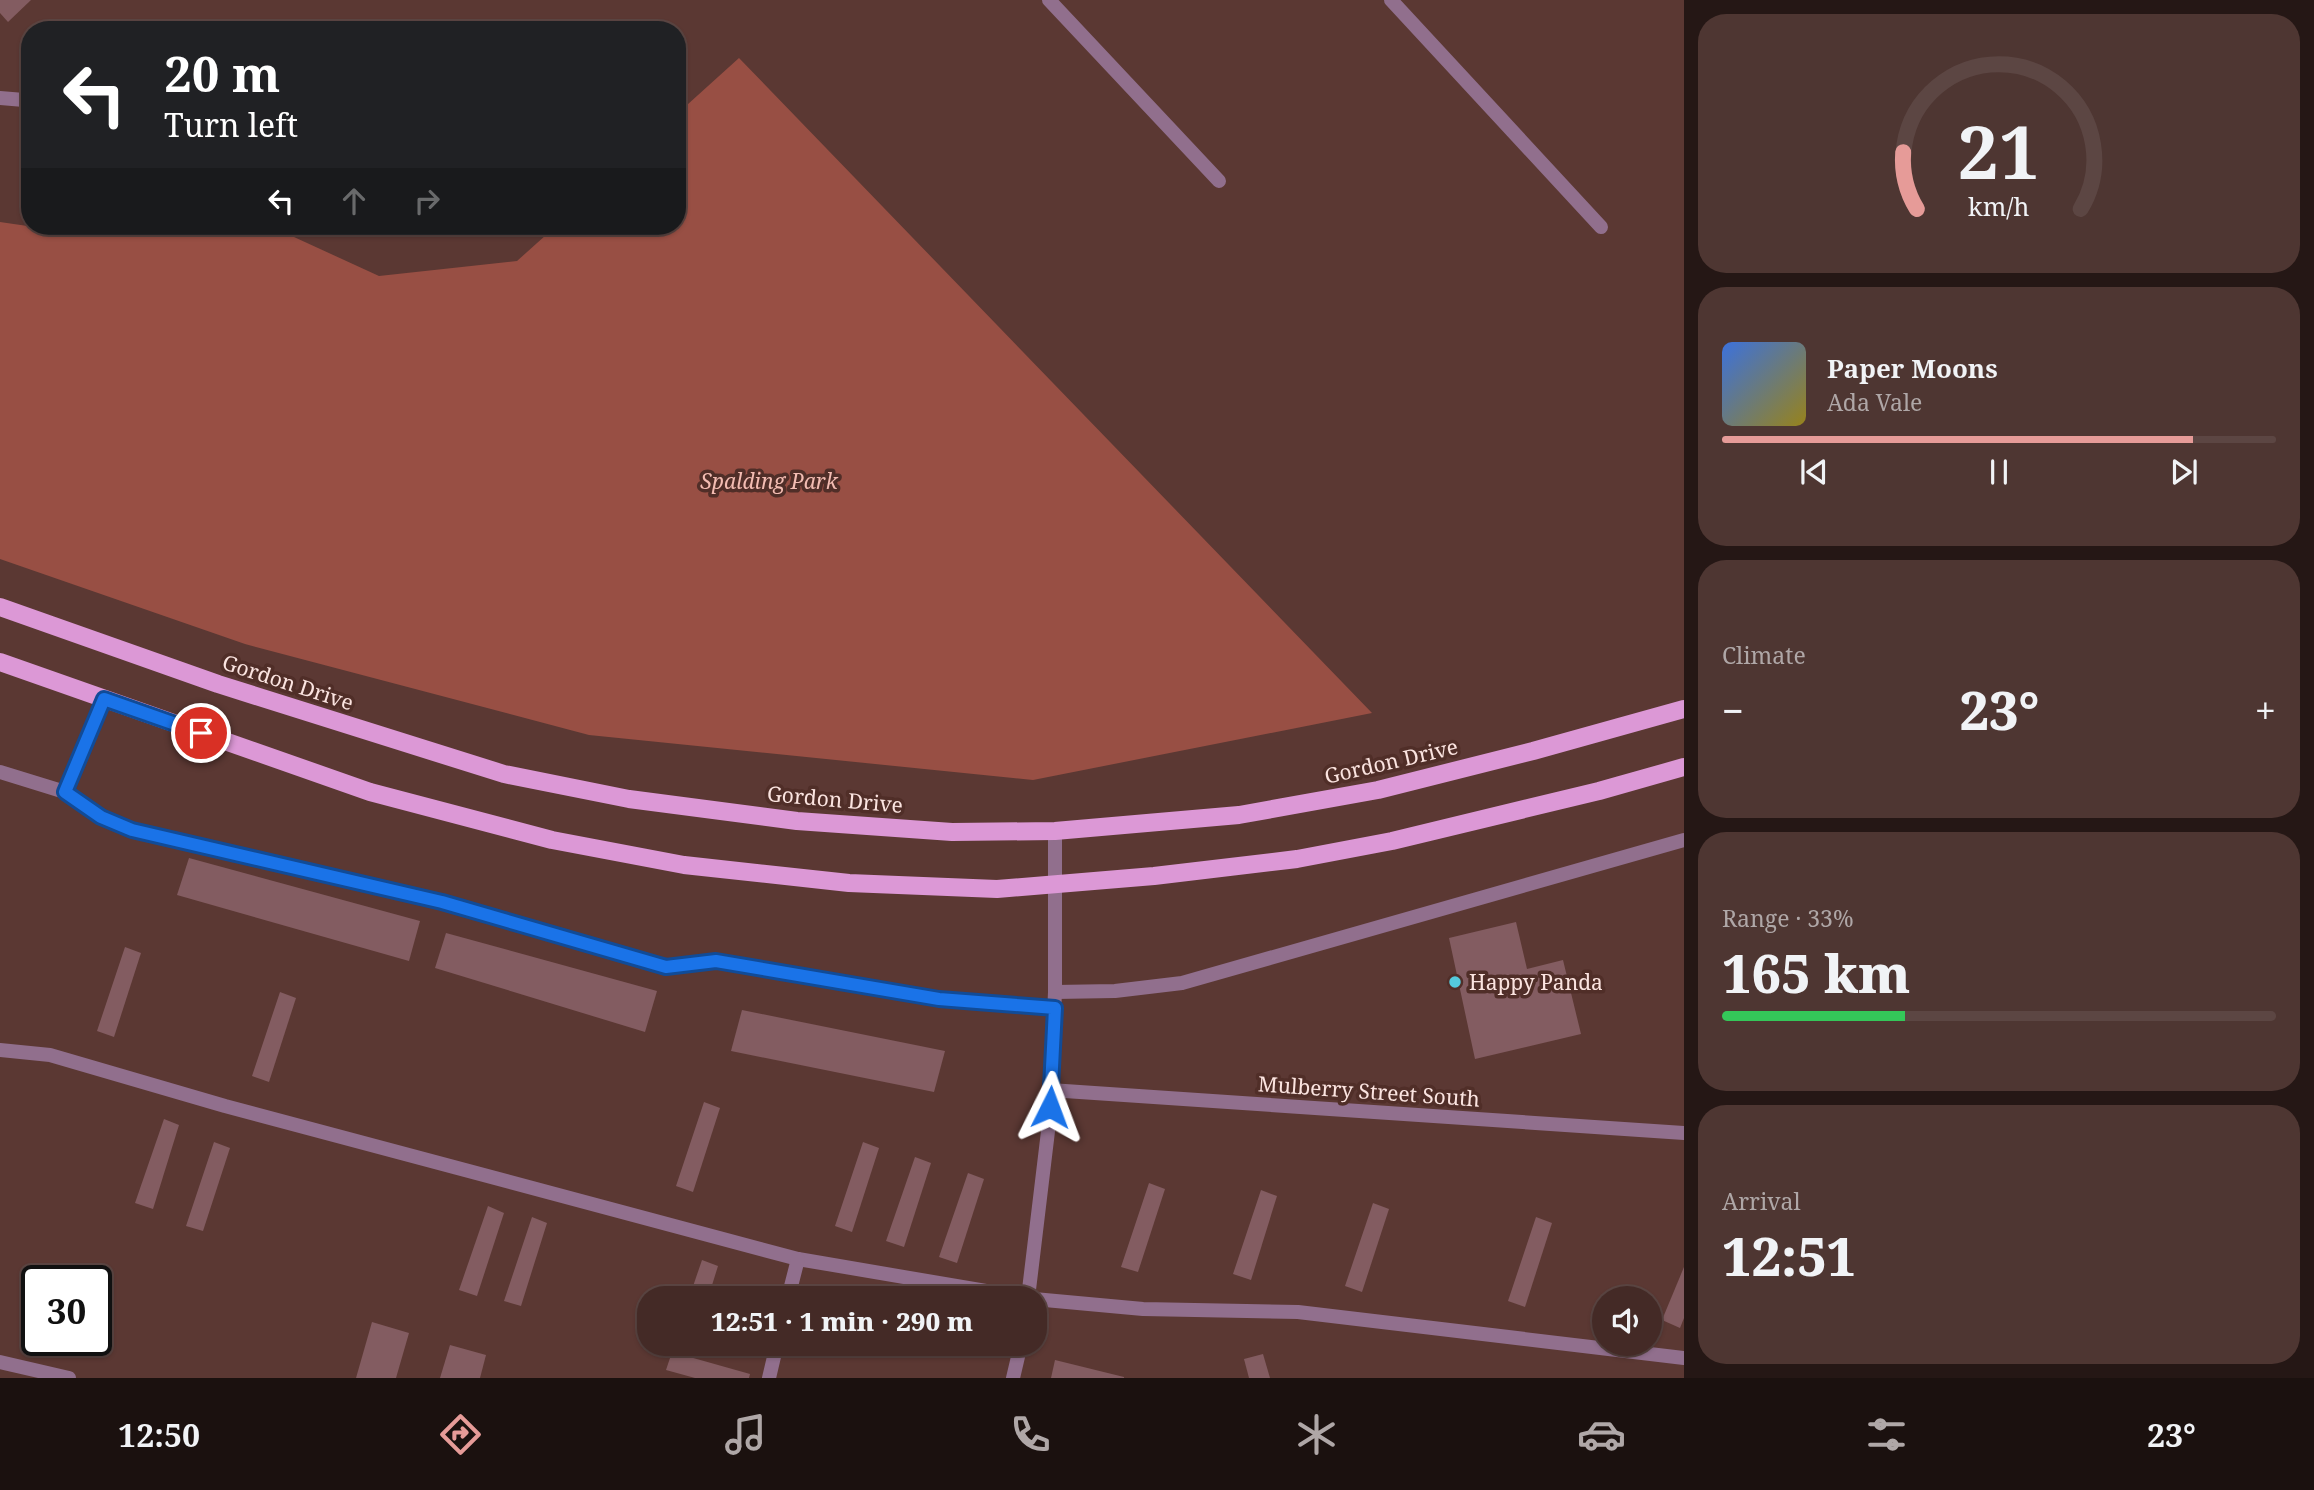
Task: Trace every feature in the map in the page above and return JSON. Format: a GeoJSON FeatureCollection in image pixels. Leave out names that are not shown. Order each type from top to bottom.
{"type":"FeatureCollection","features":[{"type":"Feature","properties":{"kind":"main road","name":"Gordon Drive"},"geometry":{"type":"LineString","coordinates":[[0,607],[218,684],[504,774],[629,799],[797,821],[951,832],[1055,831],[1239,815],[1378,790],[1534,751],[1684,709]]}},
{"type":"Feature","properties":{"kind":"main road"},"geometry":{"type":"LineString","coordinates":[[0,662],[370,792],[565,843],[684,865],[849,883],[997,888],[1153,876],[1297,859],[1392,841],[1599,791],[1684,767]]}},
{"type":"Feature","properties":{"kind":"street"},"geometry":{"type":"LineString","coordinates":[[1049,0],[1219,181]]}},
{"type":"Feature","properties":{"kind":"street"},"geometry":{"type":"LineString","coordinates":[[1391,0],[1601,227]]}},
{"type":"Feature","properties":{"kind":"street"},"geometry":{"type":"LineString","coordinates":[[0,98],[21,100]]}},
{"type":"Feature","properties":{"kind":"street"},"geometry":{"type":"LineString","coordinates":[[65,792],[104,699]]}},
{"type":"Feature","properties":{"kind":"street"},"geometry":{"type":"LineString","coordinates":[[0,772],[65,792],[101,817],[132,830],[442,902],[666,967],[716,961],[939,999],[1055,1008]]}},
{"type":"Feature","properties":{"kind":"street"},"geometry":{"type":"LineString","coordinates":[[1029,1286],[1051,1090],[1055,1008],[1055,831]]}},
{"type":"Feature","properties":{"kind":"street"},"geometry":{"type":"LineString","coordinates":[[1055,992],[1115,991],[1182,983],[1684,840]]}},
{"type":"Feature","properties":{"kind":"street"},"geometry":{"type":"LineString","coordinates":[[0,1050],[50,1055],[225,1106],[798,1259],[957,1286]]}},
{"type":"Feature","properties":{"kind":"street","name":"Mulberry Street South"},"geometry":{"type":"LineString","coordinates":[[1051,1090],[1684,1133]]}},
{"type":"Feature","properties":{"kind":"street"},"geometry":{"type":"LineString","coordinates":[[791,1286],[798,1259]]}},
{"type":"Feature","properties":{"kind":"street"},"geometry":{"type":"LineString","coordinates":[[1047,1300],[1143,1309],[1298,1312],[1684,1358]]}},
{"type":"Feature","properties":{"kind":"street"},"geometry":{"type":"LineString","coordinates":[[769,1378],[774,1356]]}},
{"type":"Feature","properties":{"kind":"street"},"geometry":{"type":"LineString","coordinates":[[1013,1378],[1018,1356]]}},
{"type":"Feature","properties":{"kind":"street"},"geometry":{"type":"LineString","coordinates":[[0,1362],[69,1378]]}},
{"type":"Feature","properties":{"kind":"green space","name":"Spalding Park"},"geometry":{"type":"Polygon","coordinates":[[[739,58],[1372,713],[1033,780],[589,735],[245,644],[0,559],[0,222],[21,225],[21,235],[290,235],[379,276],[517,261],[546,235],[686,235],[686,106],[739,58]]]}},
{"type":"Feature","properties":{"kind":"building"},"geometry":{"type":"Polygon","coordinates":[[[0,0],[31,0],[8,22],[0,13],[0,0]]]}},
{"type":"Feature","properties":{"kind":"building"},"geometry":{"type":"Polygon","coordinates":[[[189,858],[420,921],[409,961],[177,895],[189,858]]]}},
{"type":"Feature","properties":{"kind":"building"},"geometry":{"type":"Polygon","coordinates":[[[1516,922],[1527,969],[1563,960],[1581,1034],[1475,1059],[1449,938],[1516,922]]]}},
{"type":"Feature","properties":{"kind":"building"},"geometry":{"type":"Polygon","coordinates":[[[446,933],[657,991],[645,1032],[435,968],[446,933]]]}},
{"type":"Feature","properties":{"kind":"building"},"geometry":{"type":"Polygon","coordinates":[[[125,947],[141,953],[114,1037],[97,1031],[125,947]]]}},
{"type":"Feature","properties":{"kind":"building"},"geometry":{"type":"Polygon","coordinates":[[[280,992],[296,998],[269,1082],[252,1076],[280,992]]]}},
{"type":"Feature","properties":{"kind":"building"},"geometry":{"type":"Polygon","coordinates":[[[742,1010],[945,1051],[934,1092],[731,1051],[742,1010]]]}},
{"type":"Feature","properties":{"kind":"building"},"geometry":{"type":"Polygon","coordinates":[[[704,1102],[720,1108],[693,1192],[676,1186],[704,1102]]]}},
{"type":"Feature","properties":{"kind":"building"},"geometry":{"type":"Polygon","coordinates":[[[164,1119],[179,1125],[153,1209],[135,1203],[164,1119]]]}},
{"type":"Feature","properties":{"kind":"building"},"geometry":{"type":"Polygon","coordinates":[[[214,1142],[230,1148],[203,1231],[186,1226],[214,1142]]]}},
{"type":"Feature","properties":{"kind":"building"},"geometry":{"type":"Polygon","coordinates":[[[863,1142],[879,1148],[852,1232],[835,1226],[863,1142]]]}},
{"type":"Feature","properties":{"kind":"building"},"geometry":{"type":"Polygon","coordinates":[[[915,1157],[931,1163],[904,1247],[886,1241],[915,1157]]]}},
{"type":"Feature","properties":{"kind":"building"},"geometry":{"type":"Polygon","coordinates":[[[968,1173],[984,1179],[957,1263],[939,1257],[968,1173]]]}},
{"type":"Feature","properties":{"kind":"building"},"geometry":{"type":"Polygon","coordinates":[[[1149,1183],[1165,1189],[1138,1272],[1121,1267],[1149,1183]]]}},
{"type":"Feature","properties":{"kind":"building"},"geometry":{"type":"Polygon","coordinates":[[[1261,1190],[1277,1196],[1251,1280],[1233,1274],[1261,1190]]]}},
{"type":"Feature","properties":{"kind":"building"},"geometry":{"type":"Polygon","coordinates":[[[1373,1203],[1389,1209],[1362,1292],[1345,1286],[1373,1203]]]}},
{"type":"Feature","properties":{"kind":"building"},"geometry":{"type":"Polygon","coordinates":[[[488,1206],[504,1213],[477,1296],[459,1290],[488,1206]]]}},
{"type":"Feature","properties":{"kind":"building"},"geometry":{"type":"Polygon","coordinates":[[[532,1217],[547,1223],[521,1306],[504,1301],[532,1217]]]}},
{"type":"Feature","properties":{"kind":"building"},"geometry":{"type":"Polygon","coordinates":[[[1536,1217],[1552,1223],[1525,1307],[1508,1301],[1536,1217]]]}},
{"type":"Feature","properties":{"kind":"building"},"geometry":{"type":"Polygon","coordinates":[[[702,1260],[718,1266],[712,1286],[693,1286],[702,1260]]]}},
{"type":"Feature","properties":{"kind":"building"},"geometry":{"type":"Polygon","coordinates":[[[1684,1267],[1684,1318],[1680,1328],[1662,1320],[1684,1267]]]}},
{"type":"Feature","properties":{"kind":"building"},"geometry":{"type":"Polygon","coordinates":[[[372,1322],[409,1333],[396,1378],[356,1378],[372,1322]]]}},
{"type":"Feature","properties":{"kind":"building"},"geometry":{"type":"Polygon","coordinates":[[[450,1345],[486,1355],[480,1378],[440,1378],[450,1345]]]}},
{"type":"Feature","properties":{"kind":"building"},"geometry":{"type":"Polygon","coordinates":[[[1263,1354],[1270,1378],[1249,1378],[1244,1359],[1263,1354]]]}},
{"type":"Feature","properties":{"kind":"building"},"geometry":{"type":"Polygon","coordinates":[[[671,1356],[686,1356],[750,1374],[749,1378],[695,1378],[666,1370],[671,1356]]]}},
{"type":"Feature","properties":{"kind":"building"},"geometry":{"type":"Polygon","coordinates":[[[1055,1360],[1124,1377],[1124,1378],[1051,1378],[1055,1360]]]}},
{"type":"Feature","properties":{"kind":"place","name":"Happy Panda"},"geometry":{"type":"Point","coordinates":[1455,982]}},
{"type":"Feature","properties":{"kind":"route"},"geometry":{"type":"LineString","coordinates":[[201,733],[104,699],[65,792],[101,817],[132,830],[442,902],[666,967],[716,961],[939,999],[1055,1008],[1050,1107]]}}]}
